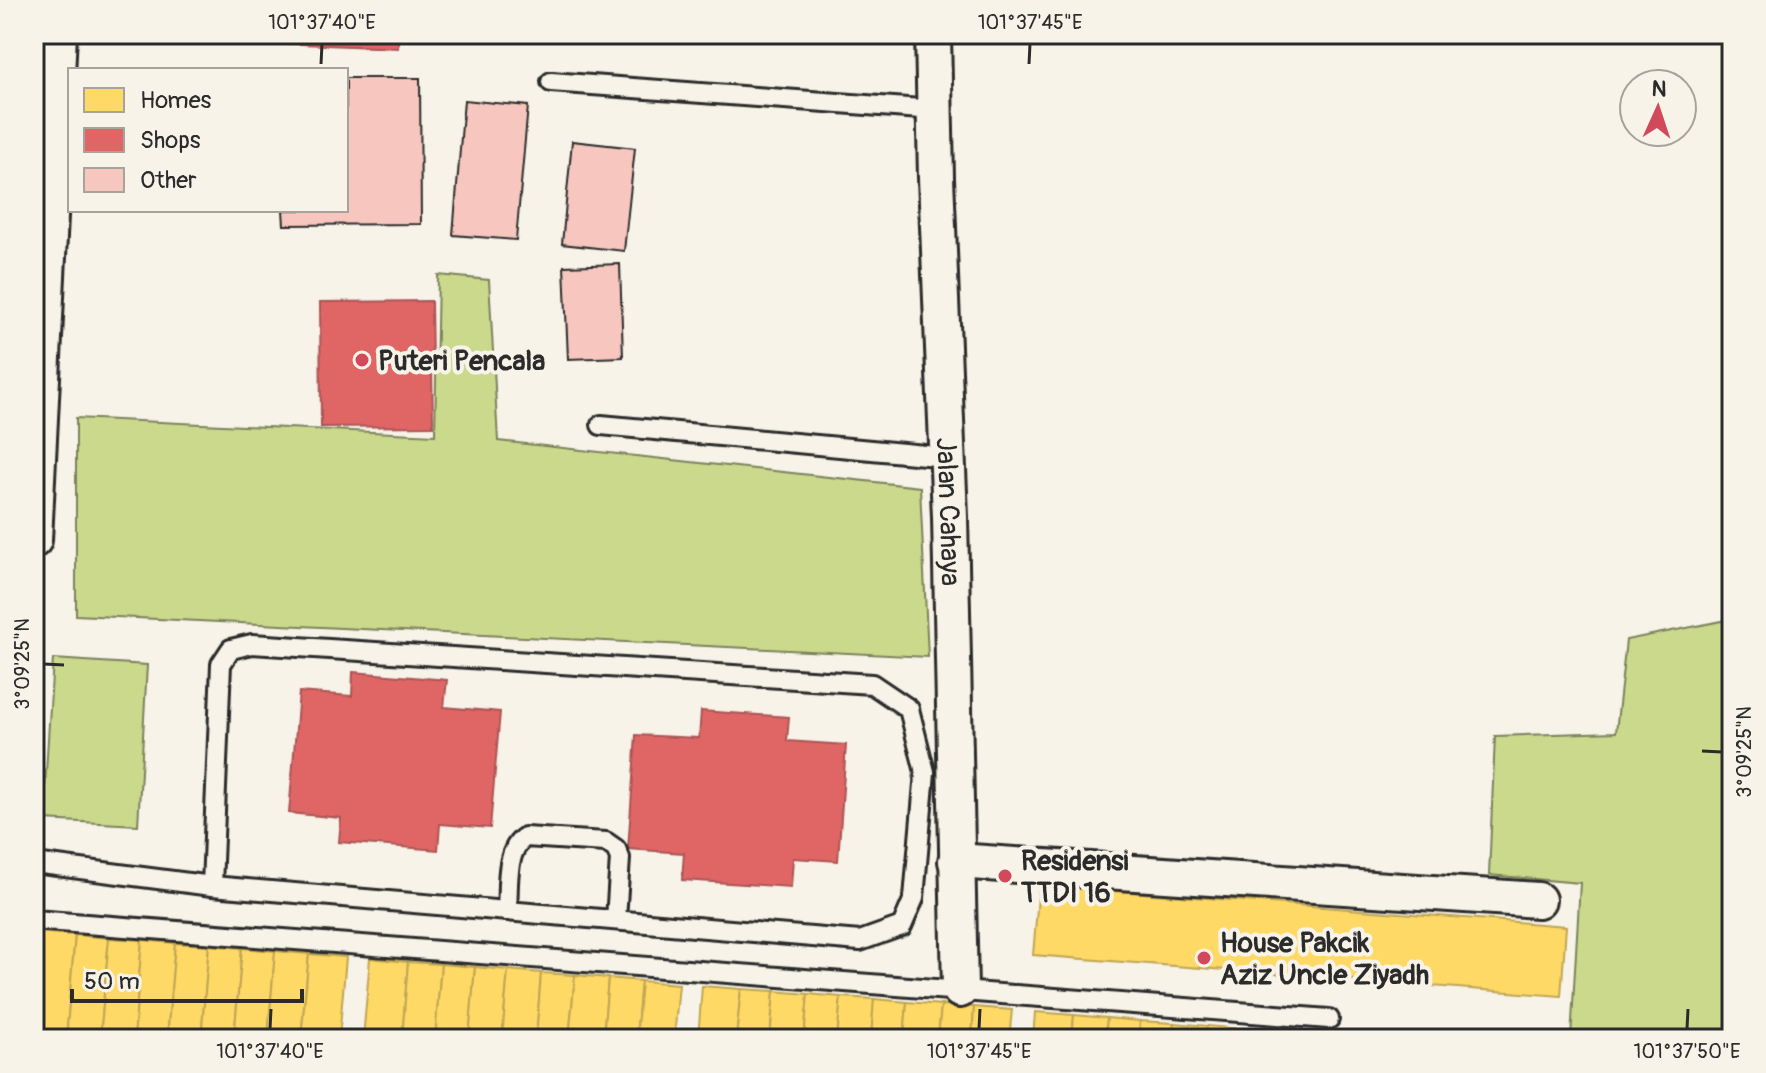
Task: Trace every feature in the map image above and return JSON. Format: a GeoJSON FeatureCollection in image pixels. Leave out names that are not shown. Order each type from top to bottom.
{"type":"FeatureCollection","features":[{"type":"Feature","properties":{"kind":"street"},"geometry":{"type":"LineString","coordinates":[[34,540],[43,129],[59,34]]}},
{"type":"Feature","properties":{"kind":"street","name":"Jalan Cahaya"},"geometry":{"type":"LineString","coordinates":[[933,34],[960,990]]}},
{"type":"Feature","properties":{"kind":"street"},"geometry":{"type":"LineString","coordinates":[[956,861],[1538,900]]}},
{"type":"Feature","properties":{"kind":"lane"},"geometry":{"type":"LineString","coordinates":[[551,82],[935,110]]}},
{"type":"Feature","properties":{"kind":"lane"},"geometry":{"type":"LineString","coordinates":[[601,425],[947,457]]}},
{"type":"Feature","properties":{"kind":"lane"},"geometry":{"type":"LineString","coordinates":[[34,863],[212,886],[860,941],[902,926],[914,898],[925,772],[909,709],[872,684],[252,644],[231,649],[221,664],[212,886]]}},
{"type":"Feature","properties":{"kind":"lane"},"geometry":{"type":"LineString","coordinates":[[507,911],[512,851],[517,842],[525,837],[606,842],[616,849],[620,858],[616,920]]}},
{"type":"Feature","properties":{"kind":"lane"},"geometry":{"type":"LineString","coordinates":[[34,920],[1329,1019]]}},
{"type":"Feature","properties":{"kind":"green space"},"geometry":{"type":"Polygon","coordinates":[[[438,275],[489,280],[498,441],[920,487],[928,657],[76,615],[76,418],[435,435],[438,275]]]}},
{"type":"Feature","properties":{"kind":"green space"},"geometry":{"type":"Polygon","coordinates":[[[1732,619],[1732,1039],[1571,1039],[1580,883],[1489,875],[1495,736],[1616,732],[1626,640],[1732,619]]]}},
{"type":"Feature","properties":{"kind":"green space"},"geometry":{"type":"Polygon","coordinates":[[[53,659],[147,665],[138,825],[43,820],[53,659]]]}},
{"type":"Feature","properties":{"kind":"building: Homes"},"geometry":{"type":"Polygon","coordinates":[[[1039,885],[1566,926],[1561,996],[1033,955],[1039,885]]]}},
{"type":"Feature","properties":{"kind":"building: Homes"},"geometry":{"type":"Polygon","coordinates":[[[34,932],[75,935],[66,1039],[34,1039],[34,932]]]}},
{"type":"Feature","properties":{"kind":"building: Homes"},"geometry":{"type":"Polygon","coordinates":[[[75,935],[109,938],[100,1039],[66,1039],[75,935]]]}},
{"type":"Feature","properties":{"kind":"building: Homes"},"geometry":{"type":"Polygon","coordinates":[[[109,938],[142,940],[134,1039],[100,1039],[109,938]]]}},
{"type":"Feature","properties":{"kind":"building: Homes"},"geometry":{"type":"Polygon","coordinates":[[[142,940],[175,943],[167,1039],[134,1039],[142,940]]]}},
{"type":"Feature","properties":{"kind":"building: Homes"},"geometry":{"type":"Polygon","coordinates":[[[175,943],[209,945],[201,1039],[167,1039],[175,943]]]}},
{"type":"Feature","properties":{"kind":"building: Homes"},"geometry":{"type":"Polygon","coordinates":[[[209,945],[242,948],[234,1039],[201,1039],[209,945]]]}},
{"type":"Feature","properties":{"kind":"building: Homes"},"geometry":{"type":"Polygon","coordinates":[[[242,948],[275,951],[268,1039],[234,1039],[242,948]]]}},
{"type":"Feature","properties":{"kind":"building: Homes"},"geometry":{"type":"Polygon","coordinates":[[[275,951],[309,954],[301,1039],[268,1039],[275,951]]]}},
{"type":"Feature","properties":{"kind":"building: Homes"},"geometry":{"type":"Polygon","coordinates":[[[309,954],[346,957],[339,1039],[301,1039],[309,954]]]}},
{"type":"Feature","properties":{"kind":"building: Homes"},"geometry":{"type":"Polygon","coordinates":[[[370,958],[408,962],[402,1039],[363,1039],[370,958]]]}},
{"type":"Feature","properties":{"kind":"building: Homes"},"geometry":{"type":"Polygon","coordinates":[[[408,962],[441,964],[435,1039],[402,1039],[408,962]]]}},
{"type":"Feature","properties":{"kind":"building: Homes"},"geometry":{"type":"Polygon","coordinates":[[[441,964],[475,967],[469,1039],[435,1039],[441,964]]]}},
{"type":"Feature","properties":{"kind":"building: Homes"},"geometry":{"type":"Polygon","coordinates":[[[475,967],[508,970],[502,1039],[469,1039],[475,967]]]}},
{"type":"Feature","properties":{"kind":"building: Homes"},"geometry":{"type":"Polygon","coordinates":[[[508,970],[541,973],[536,1039],[502,1039],[508,970]]]}},
{"type":"Feature","properties":{"kind":"building: Homes"},"geometry":{"type":"Polygon","coordinates":[[[541,973],[575,975],[569,1039],[536,1039],[541,973]]]}},
{"type":"Feature","properties":{"kind":"building: Homes"},"geometry":{"type":"Polygon","coordinates":[[[575,975],[608,978],[603,1039],[569,1039],[575,975]]]}},
{"type":"Feature","properties":{"kind":"building: Homes"},"geometry":{"type":"Polygon","coordinates":[[[608,978],[641,981],[636,1039],[603,1039],[608,978]]]}},
{"type":"Feature","properties":{"kind":"building: Homes"},"geometry":{"type":"Polygon","coordinates":[[[641,981],[679,984],[674,1039],[636,1039],[641,981]]]}},
{"type":"Feature","properties":{"kind":"building: Homes"},"geometry":{"type":"Polygon","coordinates":[[[702,986],[741,989],[736,1039],[698,1039],[702,986]]]}},
{"type":"Feature","properties":{"kind":"building: Homes"},"geometry":{"type":"Polygon","coordinates":[[[741,989],[774,991],[770,1039],[736,1039],[741,989]]]}},
{"type":"Feature","properties":{"kind":"building: Homes"},"geometry":{"type":"Polygon","coordinates":[[[774,991],[808,994],[804,1039],[770,1039],[774,991]]]}},
{"type":"Feature","properties":{"kind":"building: Homes"},"geometry":{"type":"Polygon","coordinates":[[[808,994],[841,997],[837,1039],[804,1039],[808,994]]]}},
{"type":"Feature","properties":{"kind":"building: Homes"},"geometry":{"type":"Polygon","coordinates":[[[841,997],[874,999],[871,1039],[837,1039],[841,997]]]}},
{"type":"Feature","properties":{"kind":"building: Homes"},"geometry":{"type":"Polygon","coordinates":[[[874,999],[907,1002],[904,1039],[871,1039],[874,999]]]}},
{"type":"Feature","properties":{"kind":"building: Homes"},"geometry":{"type":"Polygon","coordinates":[[[907,1002],[941,1005],[938,1039],[904,1039],[907,1002]]]}},
{"type":"Feature","properties":{"kind":"building: Homes"},"geometry":{"type":"Polygon","coordinates":[[[941,1005],[974,1007],[972,1039],[938,1039],[941,1005]]]}},
{"type":"Feature","properties":{"kind":"building: Homes"},"geometry":{"type":"Polygon","coordinates":[[[974,1007],[1012,1010],[1009,1039],[972,1039],[974,1007]]]}},
{"type":"Feature","properties":{"kind":"building: Homes"},"geometry":{"type":"Polygon","coordinates":[[[1035,1012],[1074,1015],[1072,1039],[1033,1039],[1035,1012]]]}},
{"type":"Feature","properties":{"kind":"building: Homes"},"geometry":{"type":"Polygon","coordinates":[[[1074,1015],[1107,1018],[1105,1039],[1072,1039],[1074,1015]]]}},
{"type":"Feature","properties":{"kind":"building: Homes"},"geometry":{"type":"Polygon","coordinates":[[[1107,1018],[1140,1021],[1139,1039],[1105,1039],[1107,1018]]]}},
{"type":"Feature","properties":{"kind":"building: Homes"},"geometry":{"type":"Polygon","coordinates":[[[1140,1021],[1174,1023],[1172,1039],[1139,1039],[1140,1021]]]}},
{"type":"Feature","properties":{"kind":"building: Homes"},"geometry":{"type":"Polygon","coordinates":[[[1174,1023],[1207,1026],[1206,1039],[1172,1039],[1174,1023]]]}},
{"type":"Feature","properties":{"kind":"building: Homes"},"geometry":{"type":"Polygon","coordinates":[[[1207,1026],[1240,1029],[1239,1039],[1206,1039],[1207,1026]]]}},
{"type":"Feature","properties":{"kind":"building: Homes"},"geometry":{"type":"Polygon","coordinates":[[[1240,1029],[1274,1031],[1273,1039],[1239,1039],[1240,1029]]]}},
{"type":"Feature","properties":{"kind":"building: Homes"},"geometry":{"type":"Polygon","coordinates":[[[1274,1031],[1307,1034],[1307,1039],[1273,1039],[1274,1031]]]}},
{"type":"Feature","properties":{"kind":"building: Homes"},"geometry":{"type":"Polygon","coordinates":[[[1307,1034],[1354,1038],[1354,1039],[1307,1039],[1307,1034]]]}},
{"type":"Feature","properties":{"kind":"building: Shops"},"geometry":{"type":"Polygon","coordinates":[[[278,34],[399,34],[398,48],[277,43],[278,34]]]}},
{"type":"Feature","properties":{"kind":"building: Shops"},"geometry":{"type":"Polygon","coordinates":[[[431,301],[433,426],[321,427],[320,302],[431,301]]]}},
{"type":"Feature","properties":{"kind":"building: Shops"},"geometry":{"type":"Polygon","coordinates":[[[353,672],[447,680],[444,707],[500,712],[490,828],[440,824],[438,850],[339,842],[341,818],[289,813],[299,692],[352,696],[353,672]]]}},
{"type":"Feature","properties":{"kind":"building: Shops"},"geometry":{"type":"Polygon","coordinates":[[[701,711],[789,717],[787,741],[846,745],[838,861],[793,858],[791,887],[682,880],[684,853],[628,849],[636,735],[699,738],[701,711]]]}},
{"type":"Feature","properties":{"kind":"building: Other"},"geometry":{"type":"Polygon","coordinates":[[[348,78],[420,78],[421,224],[284,225],[283,212],[348,212],[348,78]]]}},
{"type":"Feature","properties":{"kind":"building: Other"},"geometry":{"type":"Polygon","coordinates":[[[464,100],[528,106],[516,240],[453,235],[464,100]]]}},
{"type":"Feature","properties":{"kind":"building: Other"},"geometry":{"type":"Polygon","coordinates":[[[572,141],[635,148],[624,251],[562,244],[572,141]]]}},
{"type":"Feature","properties":{"kind":"building: Other"},"geometry":{"type":"Polygon","coordinates":[[[620,264],[623,357],[568,359],[564,266],[620,264]]]}},
{"type":"Feature","properties":{"kind":"place","name":"Puteri Pencala"},"geometry":{"type":"Point","coordinates":[362,360]}},
{"type":"Feature","properties":{"kind":"place","name":"Residensi TTDI 16"},"geometry":{"type":"Point","coordinates":[1005,876]}},
{"type":"Feature","properties":{"kind":"place","name":"House Pakcik Aziz Uncle Ziyadh"},"geometry":{"type":"Point","coordinates":[1204,958]}}]}
